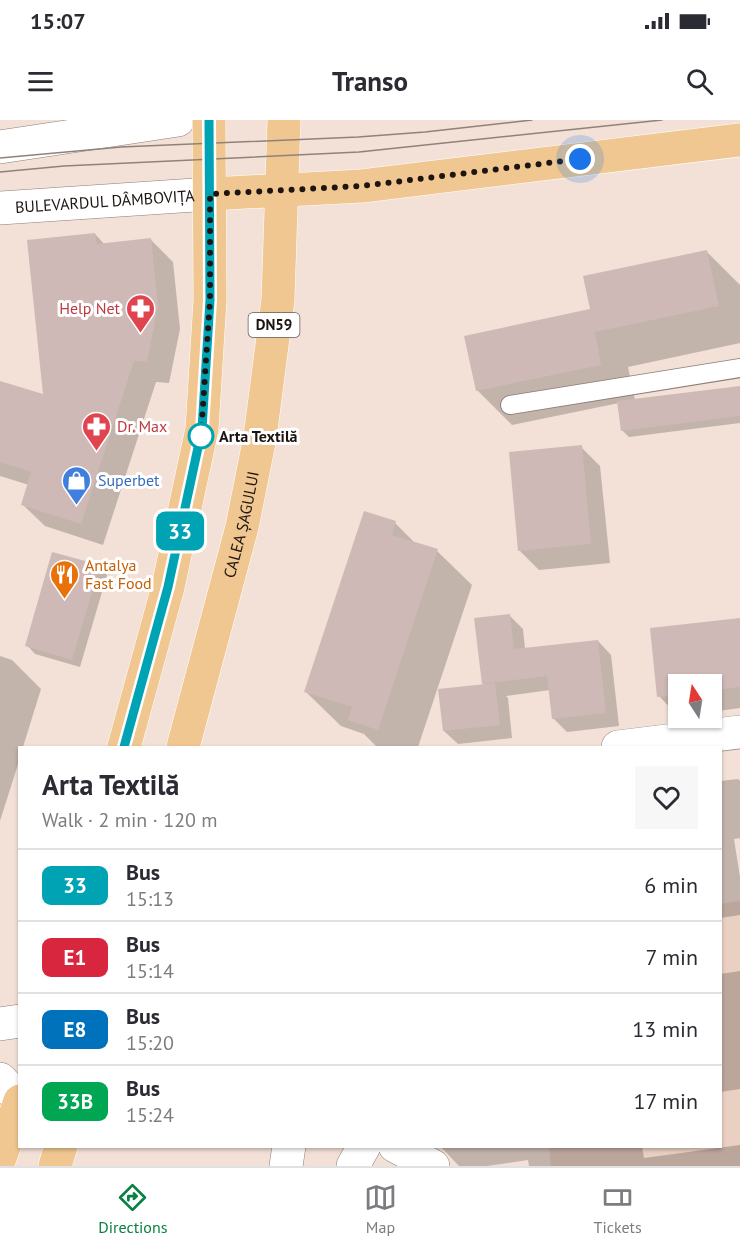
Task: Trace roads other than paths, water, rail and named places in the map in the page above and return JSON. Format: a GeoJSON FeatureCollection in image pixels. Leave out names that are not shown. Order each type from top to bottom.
{"type":"FeatureCollection","features":[{"type":"Feature","properties":{"kind":"main road"},"geometry":{"type":"LineString","coordinates":[[0,147],[178,120]]}},
{"type":"Feature","properties":{"kind":"main road"},"geometry":{"type":"LineString","coordinates":[[124,746],[168,587],[202,429],[210,300],[209,120]]}},
{"type":"Feature","properties":{"kind":"main road","name":"CALEA ȘAGULUI"},"geometry":{"type":"LineString","coordinates":[[183,746],[242,527],[260,437],[278,299],[284,120]]}},
{"type":"Feature","properties":{"kind":"main road"},"geometry":{"type":"LineString","coordinates":[[210,194],[362,186],[740,141]]}},
{"type":"Feature","properties":{"kind":"main road","name":"BULEVARDUL DÂMBOVIȚA"},"geometry":{"type":"LineString","coordinates":[[0,208],[210,194]]}},
{"type":"Feature","properties":{"kind":"main road"},"geometry":{"type":"LineString","coordinates":[[626,746],[740,732]]}},
{"type":"Feature","properties":{"kind":"main road"},"geometry":{"type":"LineString","coordinates":[[0,1024],[18,1021]]}},
{"type":"Feature","properties":{"kind":"main road"},"geometry":{"type":"LineString","coordinates":[[0,1079],[18,1099]]}},
{"type":"Feature","properties":{"kind":"main road"},"geometry":{"type":"LineString","coordinates":[[0,1158],[18,1107]]}},
{"type":"Feature","properties":{"kind":"main road"},"geometry":{"type":"LineString","coordinates":[[55,1166],[61,1148]]}},
{"type":"Feature","properties":{"kind":"main road"},"geometry":{"type":"LineString","coordinates":[[286,1166],[289,1148]]}},
{"type":"Feature","properties":{"kind":"main road"},"geometry":{"type":"LineString","coordinates":[[353,1166],[363,1148]]}},
{"type":"Feature","properties":{"kind":"main road"},"geometry":{"type":"LineString","coordinates":[[399,1148],[433,1166]]}},
{"type":"Feature","properties":{"kind":"lane"},"geometry":{"type":"LineString","coordinates":[[510,405],[740,368]]}},
{"type":"Feature","properties":{"kind":"tram line"},"geometry":{"type":"LineString","coordinates":[[0,158],[121,147],[358,137],[532,120]]}},
{"type":"Feature","properties":{"kind":"tram line"},"geometry":{"type":"LineString","coordinates":[[0,172],[64,166],[359,152],[662,120]]}},
{"type":"Feature","properties":{"kind":"place","name":"Help Net"},"geometry":{"type":"Point","coordinates":[141,334]}},
{"type":"Feature","properties":{"kind":"place","name":"Arta Textilă"},"geometry":{"type":"Point","coordinates":[201,436]}},
{"type":"Feature","properties":{"kind":"place","name":"Dr. Max"},"geometry":{"type":"Point","coordinates":[96,452]}},
{"type":"Feature","properties":{"kind":"place","name":"Superbet"},"geometry":{"type":"Point","coordinates":[77,506]}},
{"type":"Feature","properties":{"kind":"place","name":"Antalya Fast Food"},"geometry":{"type":"Point","coordinates":[64,600]}}]}
